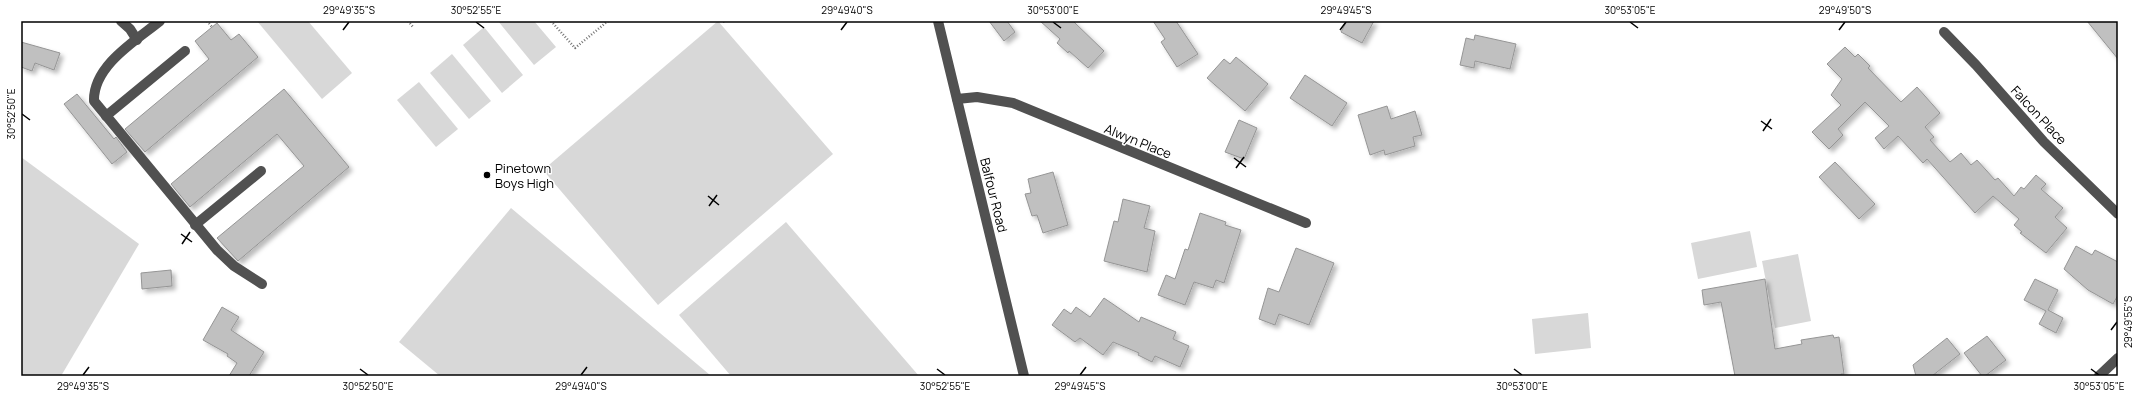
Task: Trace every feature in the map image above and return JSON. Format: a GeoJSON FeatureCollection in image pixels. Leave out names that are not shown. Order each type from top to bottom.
{"type":"FeatureCollection","features":[{"type":"Feature","properties":{"kind":"street"},"geometry":{"type":"LineString","coordinates":[[121,21],[130,29],[137,40]]}},
{"type":"Feature","properties":{"kind":"street"},"geometry":{"type":"LineString","coordinates":[[160,21],[105,67],[94,90],[94,101],[195,225],[234,266],[262,284]]}},
{"type":"Feature","properties":{"kind":"street","name":"Balfour Road"},"geometry":{"type":"LineString","coordinates":[[938,21],[1024,376]]}},
{"type":"Feature","properties":{"kind":"street","name":"Falcon Place"},"geometry":{"type":"LineString","coordinates":[[1944,32],[1976,65],[2044,142],[2118,214]]}},
{"type":"Feature","properties":{"kind":"street"},"geometry":{"type":"LineString","coordinates":[[106,116],[185,51]]}},
{"type":"Feature","properties":{"kind":"street","name":"Alwyn Place"},"geometry":{"type":"LineString","coordinates":[[957,99],[977,97],[1013,104],[1306,223]]}},
{"type":"Feature","properties":{"kind":"street"},"geometry":{"type":"LineString","coordinates":[[195,225],[261,171]]}},
{"type":"Feature","properties":{"kind":"street"},"geometry":{"type":"LineString","coordinates":[[2099,376],[2118,358]]}},
{"type":"Feature","properties":{"kind":"path"},"geometry":{"type":"LineString","coordinates":[[207,21],[212,27]]}},
{"type":"Feature","properties":{"kind":"path"},"geometry":{"type":"LineString","coordinates":[[408,21],[413,27]]}},
{"type":"Feature","properties":{"kind":"path"},"geometry":{"type":"LineString","coordinates":[[551,21],[575,48],[608,21]]}},
{"type":"Feature","properties":{"kind":"shaded area"},"geometry":{"type":"Polygon","coordinates":[[[257,21],[308,21],[352,73],[322,99],[257,21]]]}},
{"type":"Feature","properties":{"kind":"shaded area"},"geometry":{"type":"Polygon","coordinates":[[[498,21],[534,21],[556,47],[534,65],[498,21]]]}},
{"type":"Feature","properties":{"kind":"shaded area"},"geometry":{"type":"Polygon","coordinates":[[[718,21],[833,154],[658,305],[543,170],[718,21]]]}},
{"type":"Feature","properties":{"kind":"shaded area"},"geometry":{"type":"Polygon","coordinates":[[[484,27],[523,75],[502,93],[463,45],[484,27]]]}},
{"type":"Feature","properties":{"kind":"shaded area"},"geometry":{"type":"Polygon","coordinates":[[[452,54],[491,101],[469,119],[430,73],[452,54]]]}},
{"type":"Feature","properties":{"kind":"shaded area"},"geometry":{"type":"Polygon","coordinates":[[[419,82],[458,129],[436,147],[397,100],[419,82]]]}},
{"type":"Feature","properties":{"kind":"shaded area"},"geometry":{"type":"Polygon","coordinates":[[[21,157],[139,244],[61,376],[21,376],[21,157]]]}},
{"type":"Feature","properties":{"kind":"shaded area"},"geometry":{"type":"Polygon","coordinates":[[[511,208],[710,375],[440,376],[399,342],[511,208]]]}},
{"type":"Feature","properties":{"kind":"shaded area"},"geometry":{"type":"Polygon","coordinates":[[[786,222],[919,376],[731,376],[679,315],[786,222]]]}},
{"type":"Feature","properties":{"kind":"shaded area"},"geometry":{"type":"Polygon","coordinates":[[[1750,231],[1757,267],[1698,279],[1691,243],[1750,231]]]}},
{"type":"Feature","properties":{"kind":"shaded area"},"geometry":{"type":"Polygon","coordinates":[[[1798,254],[1811,321],[1775,328],[1762,261],[1798,254]]]}},
{"type":"Feature","properties":{"kind":"shaded area"},"geometry":{"type":"Polygon","coordinates":[[[1588,313],[1591,348],[1535,354],[1532,319],[1588,313]]]}},
{"type":"Feature","properties":{"kind":"building"},"geometry":{"type":"Polygon","coordinates":[[[989,21],[1007,21],[1015,32],[1004,41],[989,21]]]}},
{"type":"Feature","properties":{"kind":"building"},"geometry":{"type":"Polygon","coordinates":[[[1040,21],[1073,21],[1104,51],[1088,68],[1069,51],[1068,53],[1057,43],[1060,39],[1040,21]]]}},
{"type":"Feature","properties":{"kind":"building"},"geometry":{"type":"Polygon","coordinates":[[[1153,21],[1176,21],[1198,54],[1177,67],[1161,42],[1165,39],[1153,21]]]}},
{"type":"Feature","properties":{"kind":"building"},"geometry":{"type":"Polygon","coordinates":[[[1347,21],[1374,21],[1362,43],[1341,32],[1347,21]]]}},
{"type":"Feature","properties":{"kind":"building"},"geometry":{"type":"Polygon","coordinates":[[[2087,21],[2118,21],[2118,59],[2087,21]]]}},
{"type":"Feature","properties":{"kind":"building"},"geometry":{"type":"Polygon","coordinates":[[[217,23],[231,40],[239,34],[258,57],[145,152],[125,129],[209,59],[195,41],[217,23]]]}},
{"type":"Feature","properties":{"kind":"building"},"geometry":{"type":"Polygon","coordinates":[[[1475,35],[1516,44],[1510,69],[1475,61],[1474,68],[1460,65],[1466,38],[1474,40],[1475,35]]]}},
{"type":"Feature","properties":{"kind":"building"},"geometry":{"type":"Polygon","coordinates":[[[21,42],[60,53],[54,70],[35,63],[32,71],[21,67],[21,42]]]}},
{"type":"Feature","properties":{"kind":"building"},"geometry":{"type":"Polygon","coordinates":[[[1845,47],[1855,57],[1858,54],[1870,66],[1868,68],[1901,102],[1917,87],[1940,113],[1925,127],[1934,137],[1930,140],[1950,162],[1961,153],[1971,165],[1977,160],[1995,180],[1998,178],[2014,196],[2021,187],[2024,189],[2036,175],[2046,184],[2041,189],[2063,208],[2055,217],[2067,228],[2046,253],[2020,233],[2022,232],[2014,225],[2019,219],[1993,196],[1975,213],[1927,159],[1923,163],[1898,136],[1884,149],[1875,138],[1889,126],[1865,102],[1838,129],[1843,135],[1829,149],[1812,132],[1841,105],[1831,95],[1842,79],[1827,64],[1845,47]]]}},
{"type":"Feature","properties":{"kind":"building"},"geometry":{"type":"Polygon","coordinates":[[[1236,57],[1268,84],[1245,111],[1207,78],[1224,59],[1230,64],[1236,57]]]}},
{"type":"Feature","properties":{"kind":"building"},"geometry":{"type":"Polygon","coordinates":[[[1305,75],[1347,103],[1332,126],[1290,98],[1305,75]]]}},
{"type":"Feature","properties":{"kind":"building"},"geometry":{"type":"Polygon","coordinates":[[[284,89],[349,167],[238,261],[217,238],[304,166],[277,134],[190,207],[171,184],[284,89]]]}},
{"type":"Feature","properties":{"kind":"building"},"geometry":{"type":"Polygon","coordinates":[[[77,94],[114,139],[116,137],[127,152],[112,164],[64,104],[77,94]]]}},
{"type":"Feature","properties":{"kind":"building"},"geometry":{"type":"Polygon","coordinates":[[[1387,106],[1391,119],[1415,111],[1422,135],[1413,137],[1415,146],[1385,155],[1384,150],[1370,155],[1358,115],[1387,106]]]}},
{"type":"Feature","properties":{"kind":"building"},"geometry":{"type":"Polygon","coordinates":[[[1239,120],[1257,128],[1244,159],[1225,152],[1239,120]]]}},
{"type":"Feature","properties":{"kind":"building"},"geometry":{"type":"Polygon","coordinates":[[[1835,162],[1875,204],[1859,219],[1819,177],[1835,162]]]}},
{"type":"Feature","properties":{"kind":"building"},"geometry":{"type":"Polygon","coordinates":[[[1053,172],[1068,225],[1043,233],[1037,215],[1032,216],[1025,194],[1031,193],[1028,179],[1053,172]]]}},
{"type":"Feature","properties":{"kind":"building"},"geometry":{"type":"Polygon","coordinates":[[[1123,199],[1150,206],[1144,228],[1155,231],[1147,272],[1104,261],[1114,221],[1118,222],[1123,199]]]}},
{"type":"Feature","properties":{"kind":"building"},"geometry":{"type":"Polygon","coordinates":[[[1200,213],[1226,222],[1225,225],[1241,230],[1224,283],[1216,280],[1213,288],[1194,282],[1185,305],[1158,295],[1166,275],[1175,279],[1185,249],[1188,250],[1200,213]]]}},
{"type":"Feature","properties":{"kind":"building"},"geometry":{"type":"Polygon","coordinates":[[[2076,246],[2092,255],[2095,250],[2118,262],[2118,295],[2113,304],[2088,290],[2064,269],[2076,246]]]}},
{"type":"Feature","properties":{"kind":"building"},"geometry":{"type":"Polygon","coordinates":[[[1296,248],[1334,263],[1309,325],[1279,314],[1275,325],[1259,319],[1268,288],[1279,292],[1296,248]]]}},
{"type":"Feature","properties":{"kind":"building"},"geometry":{"type":"Polygon","coordinates":[[[171,270],[172,286],[142,289],[141,273],[171,270]]]}},
{"type":"Feature","properties":{"kind":"building"},"geometry":{"type":"Polygon","coordinates":[[[1765,279],[1775,349],[1802,344],[1801,340],[1833,335],[1834,338],[1839,337],[1844,374],[1841,374],[1841,376],[1735,376],[1721,302],[1704,305],[1702,290],[1765,279]]]}},
{"type":"Feature","properties":{"kind":"building"},"geometry":{"type":"Polygon","coordinates":[[[2035,279],[2058,290],[2048,310],[2063,318],[2056,333],[2039,324],[2046,311],[2024,300],[2035,279]]]}},
{"type":"Feature","properties":{"kind":"building"},"geometry":{"type":"Polygon","coordinates":[[[1104,298],[1139,322],[1141,317],[1176,332],[1173,339],[1189,346],[1180,367],[1155,356],[1152,362],[1138,355],[1139,353],[1113,342],[1103,355],[1080,338],[1075,342],[1052,325],[1064,309],[1071,314],[1076,307],[1090,317],[1104,298]]]}},
{"type":"Feature","properties":{"kind":"building"},"geometry":{"type":"Polygon","coordinates":[[[222,307],[239,317],[231,330],[264,352],[249,376],[229,376],[237,363],[227,356],[228,354],[203,340],[222,307]]]}},
{"type":"Feature","properties":{"kind":"building"},"geometry":{"type":"Polygon","coordinates":[[[1987,336],[2006,360],[1985,376],[1982,376],[1964,353],[1987,336]]]}},
{"type":"Feature","properties":{"kind":"building"},"geometry":{"type":"Polygon","coordinates":[[[1947,338],[1960,354],[1932,376],[1916,376],[1913,365],[1947,338]]]}},
{"type":"Feature","properties":{"kind":"place","name":"Pinetown Boys High"},"geometry":{"type":"Point","coordinates":[487,175]}}]}
